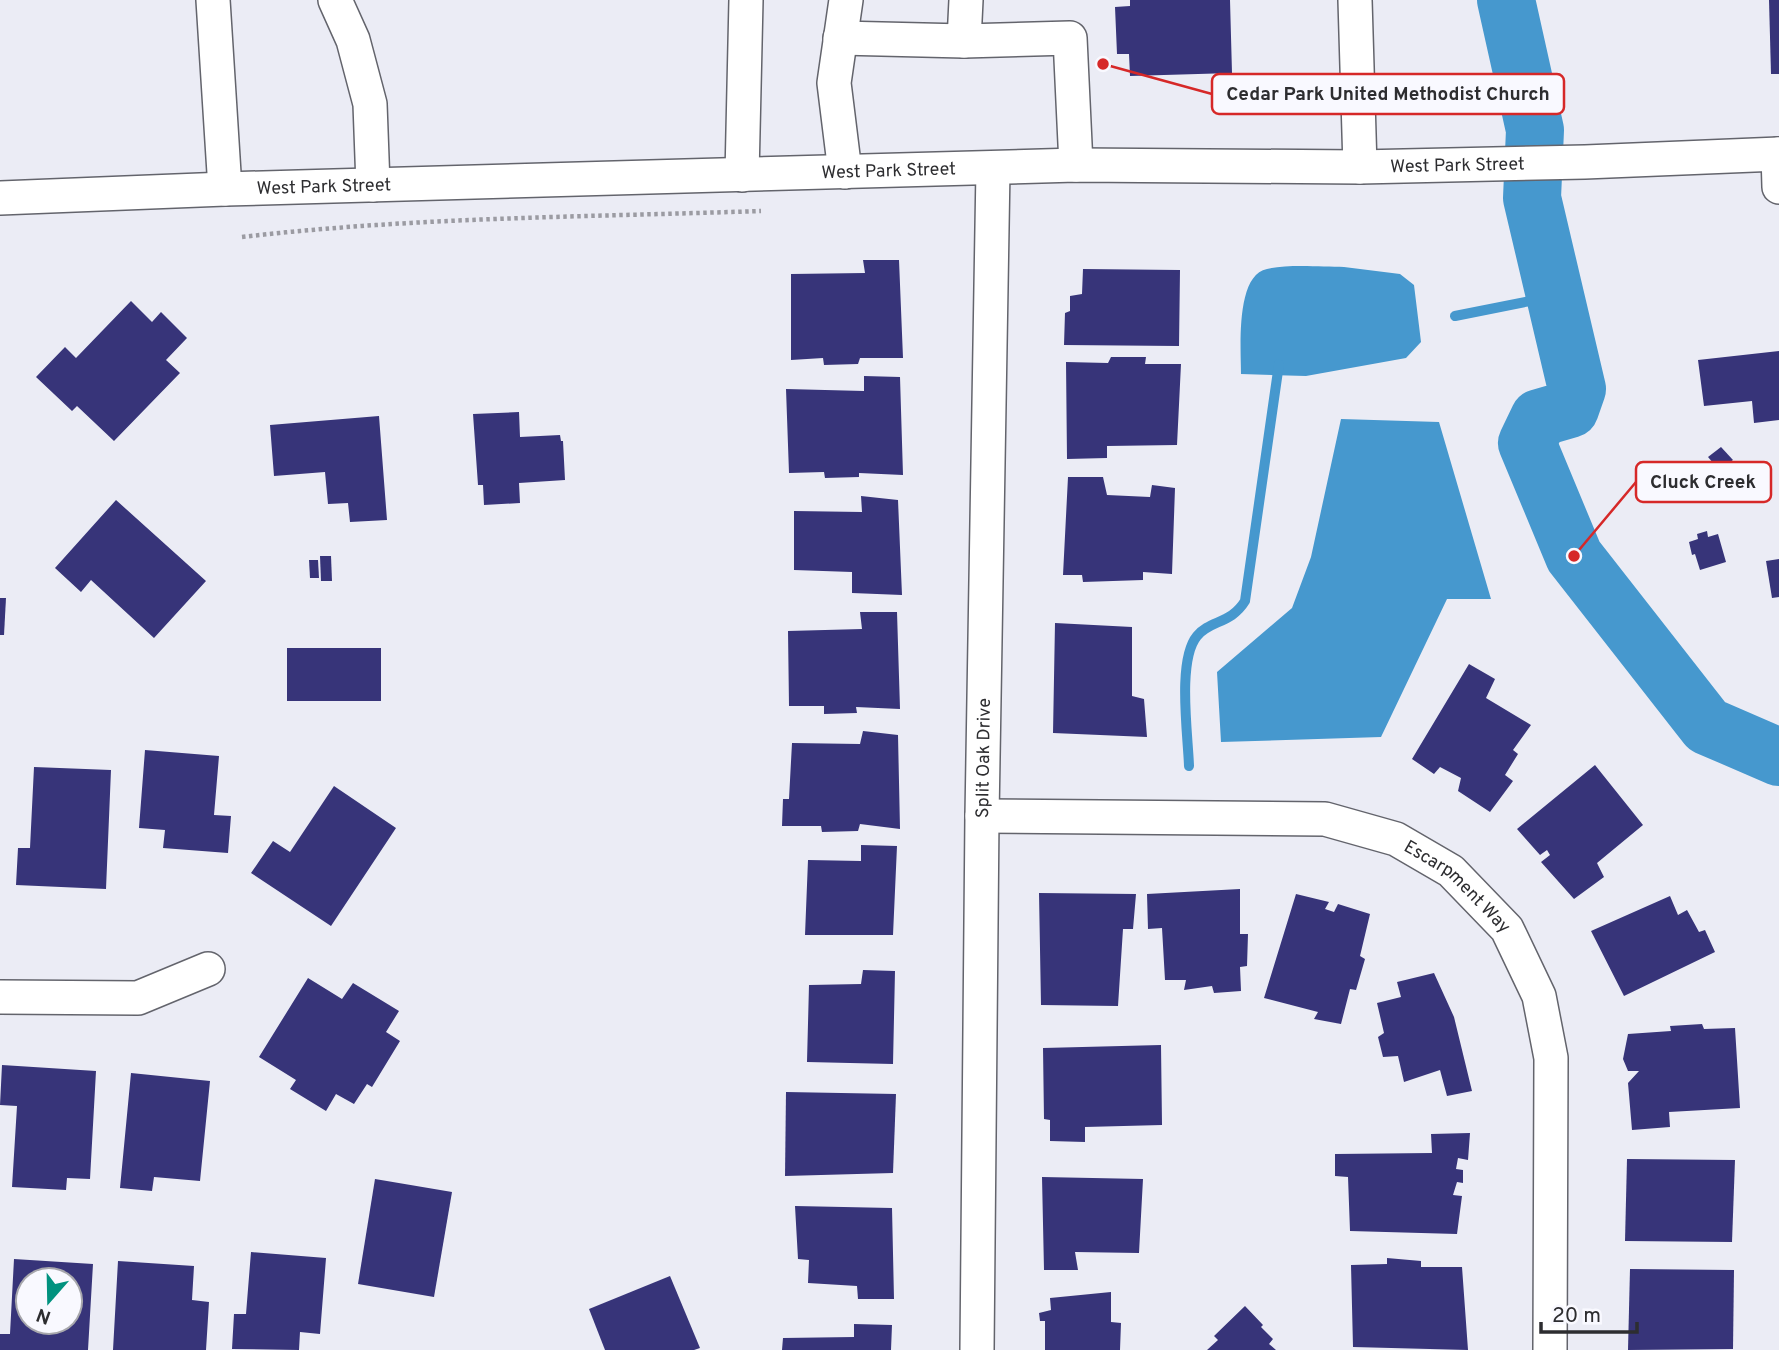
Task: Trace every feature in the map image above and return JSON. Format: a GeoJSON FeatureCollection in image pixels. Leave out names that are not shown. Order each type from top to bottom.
{"type":"FeatureCollection","features":[{"type":"Feature","properties":{"kind":"street"},"geometry":{"type":"LineString","coordinates":[[213,0],[225,189]]}},
{"type":"Feature","properties":{"kind":"street"},"geometry":{"type":"LineString","coordinates":[[335,0],[353,40],[370,104],[373,185]]}},
{"type":"Feature","properties":{"kind":"street"},"geometry":{"type":"LineString","coordinates":[[741,175],[746,0]]}},
{"type":"Feature","properties":{"kind":"street"},"geometry":{"type":"LineString","coordinates":[[845,172],[834,83],[846,0]]}},
{"type":"Feature","properties":{"kind":"street"},"geometry":{"type":"LineString","coordinates":[[964,41],[966,0]]}},
{"type":"Feature","properties":{"kind":"street"},"geometry":{"type":"LineString","coordinates":[[1355,0],[1360,167]]}},
{"type":"Feature","properties":{"kind":"street"},"geometry":{"type":"LineString","coordinates":[[841,38],[964,41],[1070,38],[1076,165]]}},
{"type":"Feature","properties":{"kind":"street"},"geometry":{"type":"LineString","coordinates":[[1778,154],[1779,187]]}},
{"type":"Feature","properties":{"kind":"street","name":"West Park Street"},"geometry":{"type":"LineString","coordinates":[[0,198],[1076,165],[1360,167],[1778,154]]}},
{"type":"Feature","properties":{"kind":"street","name":"Split Oak Drive"},"geometry":{"type":"LineString","coordinates":[[977,1350],[982,816],[993,169]]}},
{"type":"Feature","properties":{"kind":"street","name":"Escarpment Way"},"geometry":{"type":"LineString","coordinates":[[982,816],[1325,819],[1396,839],[1451,871],[1507,929],[1539,996],[1552,1058],[1550,1350]]}},
{"type":"Feature","properties":{"kind":"street"},"geometry":{"type":"LineString","coordinates":[[0,997],[138,998],[208,969]]}},
{"type":"Feature","properties":{"kind":"path"},"geometry":{"type":"LineString","coordinates":[[242,237],[315,228],[761,211]]}},
{"type":"Feature","properties":{"kind":"water"},"geometry":{"type":"Polygon","coordinates":[[[1285,267],[1344,267],[1400,274],[1414,285],[1421,342],[1406,358],[1306,376],[1241,374],[1242,315],[1249,285],[1257,274],[1267,269],[1285,267]]]}},
{"type":"Feature","properties":{"kind":"water"},"geometry":{"type":"Polygon","coordinates":[[[1341,419],[1439,422],[1491,599],[1447,599],[1381,737],[1221,742],[1217,672],[1292,608],[1311,557],[1341,419]]]}},
{"type":"Feature","properties":{"kind":"building"},"geometry":{"type":"Polygon","coordinates":[[[1130,0],[1230,0],[1232,73],[1130,76],[1129,54],[1117,54],[1115,7],[1130,6],[1130,0]]]}},
{"type":"Feature","properties":{"kind":"building"},"geometry":{"type":"Polygon","coordinates":[[[1769,0],[1779,0],[1779,74],[1771,74],[1769,0]]]}},
{"type":"Feature","properties":{"kind":"building"},"geometry":{"type":"Polygon","coordinates":[[[863,260],[899,260],[903,358],[860,358],[858,364],[824,365],[823,358],[791,360],[791,274],[865,273],[863,260]]]}},
{"type":"Feature","properties":{"kind":"building"},"geometry":{"type":"Polygon","coordinates":[[[1083,269],[1180,270],[1179,346],[1064,345],[1065,313],[1070,311],[1070,296],[1082,294],[1083,269]]]}},
{"type":"Feature","properties":{"kind":"building"},"geometry":{"type":"Polygon","coordinates":[[[131,301],[152,322],[161,312],[187,338],[166,360],[180,373],[114,441],[77,406],[72,411],[36,377],[65,347],[76,358],[131,301]]]}},
{"type":"Feature","properties":{"kind":"building"},"geometry":{"type":"Polygon","coordinates":[[[1779,351],[1779,420],[1754,423],[1752,401],[1704,406],[1698,360],[1779,351]]]}},
{"type":"Feature","properties":{"kind":"building"},"geometry":{"type":"Polygon","coordinates":[[[1111,357],[1146,357],[1145,364],[1181,364],[1177,445],[1107,446],[1107,458],[1067,459],[1066,362],[1108,363],[1111,357]]]}},
{"type":"Feature","properties":{"kind":"building"},"geometry":{"type":"Polygon","coordinates":[[[864,376],[900,377],[903,475],[859,473],[859,477],[825,478],[824,472],[789,473],[786,389],[864,391],[864,376]]]}},
{"type":"Feature","properties":{"kind":"building"},"geometry":{"type":"Polygon","coordinates":[[[519,412],[520,437],[560,435],[563,441],[565,480],[519,483],[520,503],[484,505],[483,485],[478,485],[473,414],[519,412]]]}},
{"type":"Feature","properties":{"kind":"building"},"geometry":{"type":"Polygon","coordinates":[[[379,416],[387,520],[350,522],[348,503],[328,504],[325,472],[274,476],[270,425],[379,416]]]}},
{"type":"Feature","properties":{"kind":"building"},"geometry":{"type":"Polygon","coordinates":[[[1721,447],[1733,460],[1719,470],[1708,457],[1721,447]]]}},
{"type":"Feature","properties":{"kind":"building"},"geometry":{"type":"Polygon","coordinates":[[[1068,477],[1103,477],[1107,495],[1150,497],[1152,485],[1175,488],[1172,574],[1143,572],[1143,580],[1083,582],[1082,575],[1063,575],[1068,477]]]}},
{"type":"Feature","properties":{"kind":"building"},"geometry":{"type":"Polygon","coordinates":[[[861,496],[898,500],[902,595],[852,593],[852,572],[794,570],[794,511],[862,512],[861,496]]]}},
{"type":"Feature","properties":{"kind":"building"},"geometry":{"type":"Polygon","coordinates":[[[116,500],[206,581],[154,638],[91,580],[81,592],[55,568],[116,500]]]}},
{"type":"Feature","properties":{"kind":"building"},"geometry":{"type":"Polygon","coordinates":[[[1707,531],[1708,537],[1718,534],[1726,562],[1700,570],[1689,542],[1698,539],[1697,534],[1707,531]]]}},
{"type":"Feature","properties":{"kind":"building"},"geometry":{"type":"Polygon","coordinates":[[[320,556],[331,556],[332,581],[321,581],[320,556]]]}},
{"type":"Feature","properties":{"kind":"building"},"geometry":{"type":"Polygon","coordinates":[[[1779,559],[1779,597],[1772,598],[1766,561],[1779,559]]]}},
{"type":"Feature","properties":{"kind":"building"},"geometry":{"type":"Polygon","coordinates":[[[309,560],[318,560],[319,578],[310,578],[309,560]]]}},
{"type":"Feature","properties":{"kind":"building"},"geometry":{"type":"Polygon","coordinates":[[[0,598],[6,598],[4,635],[0,635],[0,598]]]}},
{"type":"Feature","properties":{"kind":"building"},"geometry":{"type":"Polygon","coordinates":[[[860,612],[897,612],[900,709],[856,707],[857,713],[824,714],[824,706],[789,706],[788,631],[862,629],[860,612]]]}},
{"type":"Feature","properties":{"kind":"building"},"geometry":{"type":"Polygon","coordinates":[[[1055,623],[1132,627],[1132,696],[1144,699],[1147,737],[1053,733],[1055,623]]]}},
{"type":"Feature","properties":{"kind":"building"},"geometry":{"type":"Polygon","coordinates":[[[287,648],[381,648],[381,701],[287,701],[287,648]]]}},
{"type":"Feature","properties":{"kind":"building"},"geometry":{"type":"Polygon","coordinates":[[[1469,664],[1495,679],[1486,698],[1531,725],[1513,750],[1518,754],[1505,775],[1513,781],[1490,812],[1458,791],[1461,778],[1440,767],[1434,774],[1412,759],[1469,664]]]}},
{"type":"Feature","properties":{"kind":"building"},"geometry":{"type":"Polygon","coordinates":[[[863,731],[898,735],[900,829],[860,824],[858,831],[822,832],[821,826],[782,826],[783,799],[789,799],[792,743],[860,744],[863,731]]]}},
{"type":"Feature","properties":{"kind":"building"},"geometry":{"type":"Polygon","coordinates":[[[145,750],[219,756],[214,815],[231,816],[228,853],[163,848],[165,830],[139,828],[145,750]]]}},
{"type":"Feature","properties":{"kind":"building"},"geometry":{"type":"Polygon","coordinates":[[[1595,765],[1643,825],[1597,863],[1604,877],[1574,899],[1541,862],[1550,855],[1547,850],[1540,855],[1517,829],[1595,765]]]}},
{"type":"Feature","properties":{"kind":"building"},"geometry":{"type":"Polygon","coordinates":[[[34,767],[111,770],[106,889],[16,885],[18,848],[30,848],[34,767]]]}},
{"type":"Feature","properties":{"kind":"building"},"geometry":{"type":"Polygon","coordinates":[[[334,786],[396,828],[331,926],[251,873],[273,841],[290,852],[334,786]]]}},
{"type":"Feature","properties":{"kind":"building"},"geometry":{"type":"Polygon","coordinates":[[[861,845],[897,846],[893,935],[805,935],[808,860],[861,861],[861,845]]]}},
{"type":"Feature","properties":{"kind":"building"},"geometry":{"type":"Polygon","coordinates":[[[1240,889],[1240,934],[1248,934],[1247,966],[1240,967],[1241,991],[1214,993],[1212,986],[1184,990],[1186,980],[1165,980],[1162,928],[1148,929],[1147,894],[1240,889]]]}},
{"type":"Feature","properties":{"kind":"building"},"geometry":{"type":"Polygon","coordinates":[[[1039,893],[1136,894],[1133,929],[1123,929],[1118,1006],[1041,1005],[1039,893]]]}},
{"type":"Feature","properties":{"kind":"building"},"geometry":{"type":"Polygon","coordinates":[[[1296,894],[1329,902],[1325,909],[1334,912],[1338,904],[1370,914],[1360,956],[1365,959],[1356,990],[1350,989],[1341,1024],[1314,1019],[1318,1012],[1264,998],[1296,894]]]}},
{"type":"Feature","properties":{"kind":"building"},"geometry":{"type":"Polygon","coordinates":[[[1670,896],[1678,915],[1687,910],[1699,932],[1705,930],[1715,952],[1624,996],[1591,931],[1670,896]]]}},
{"type":"Feature","properties":{"kind":"building"},"geometry":{"type":"Polygon","coordinates":[[[863,970],[895,971],[893,1064],[807,1062],[809,985],[861,984],[863,970]]]}},
{"type":"Feature","properties":{"kind":"building"},"geometry":{"type":"Polygon","coordinates":[[[1434,973],[1454,1017],[1472,1091],[1447,1096],[1440,1070],[1404,1082],[1398,1056],[1383,1057],[1378,1037],[1384,1033],[1377,1003],[1401,997],[1397,982],[1434,973]]]}},
{"type":"Feature","properties":{"kind":"building"},"geometry":{"type":"Polygon","coordinates":[[[308,978],[342,999],[353,983],[399,1011],[386,1032],[400,1041],[372,1087],[367,1084],[354,1104],[336,1094],[326,1111],[290,1089],[296,1080],[259,1057],[308,978]]]}},
{"type":"Feature","properties":{"kind":"building"},"geometry":{"type":"Polygon","coordinates":[[[1702,1024],[1704,1029],[1735,1028],[1740,1108],[1669,1112],[1670,1127],[1632,1130],[1628,1083],[1639,1071],[1628,1071],[1623,1059],[1628,1034],[1671,1031],[1670,1026],[1702,1024]]]}},
{"type":"Feature","properties":{"kind":"building"},"geometry":{"type":"Polygon","coordinates":[[[1161,1045],[1162,1125],[1085,1127],[1085,1142],[1050,1141],[1050,1120],[1044,1119],[1043,1048],[1161,1045]]]}},
{"type":"Feature","properties":{"kind":"building"},"geometry":{"type":"Polygon","coordinates":[[[2,1065],[96,1071],[90,1179],[67,1178],[66,1190],[12,1187],[17,1106],[0,1105],[2,1065]]]}},
{"type":"Feature","properties":{"kind":"building"},"geometry":{"type":"Polygon","coordinates":[[[131,1073],[210,1081],[200,1181],[154,1177],[152,1191],[120,1188],[131,1073]]]}},
{"type":"Feature","properties":{"kind":"building"},"geometry":{"type":"Polygon","coordinates":[[[786,1092],[896,1094],[893,1173],[785,1176],[786,1092]]]}},
{"type":"Feature","properties":{"kind":"building"},"geometry":{"type":"Polygon","coordinates":[[[1470,1133],[1468,1160],[1458,1158],[1456,1169],[1463,1170],[1463,1183],[1457,1182],[1453,1195],[1462,1196],[1457,1234],[1350,1231],[1348,1177],[1335,1176],[1335,1154],[1432,1153],[1431,1134],[1470,1133]]]}},
{"type":"Feature","properties":{"kind":"building"},"geometry":{"type":"Polygon","coordinates":[[[1627,1159],[1735,1160],[1732,1242],[1625,1241],[1627,1159]]]}},
{"type":"Feature","properties":{"kind":"building"},"geometry":{"type":"Polygon","coordinates":[[[1042,1177],[1143,1179],[1139,1253],[1075,1252],[1078,1270],[1044,1270],[1042,1177]]]}},
{"type":"Feature","properties":{"kind":"building"},"geometry":{"type":"Polygon","coordinates":[[[375,1179],[452,1192],[434,1297],[358,1284],[375,1179]]]}},
{"type":"Feature","properties":{"kind":"building"},"geometry":{"type":"Polygon","coordinates":[[[795,1206],[892,1208],[894,1299],[858,1299],[857,1286],[808,1283],[809,1260],[798,1259],[795,1206]]]}},
{"type":"Feature","properties":{"kind":"building"},"geometry":{"type":"Polygon","coordinates":[[[251,1252],[326,1258],[320,1334],[300,1332],[299,1350],[232,1349],[234,1314],[246,1314],[251,1252]]]}},
{"type":"Feature","properties":{"kind":"building"},"geometry":{"type":"Polygon","coordinates":[[[1387,1258],[1421,1261],[1421,1267],[1462,1267],[1468,1350],[1353,1347],[1351,1265],[1387,1264],[1387,1258]]]}},
{"type":"Feature","properties":{"kind":"building"},"geometry":{"type":"Polygon","coordinates":[[[14,1259],[93,1264],[88,1350],[0,1350],[0,1334],[10,1334],[14,1259]]]}},
{"type":"Feature","properties":{"kind":"building"},"geometry":{"type":"Polygon","coordinates":[[[118,1261],[194,1266],[192,1300],[209,1302],[206,1350],[113,1350],[118,1261]]]}},
{"type":"Feature","properties":{"kind":"building"},"geometry":{"type":"Polygon","coordinates":[[[1630,1269],[1734,1270],[1733,1349],[1628,1350],[1630,1269]]]}},
{"type":"Feature","properties":{"kind":"building"},"geometry":{"type":"Polygon","coordinates":[[[670,1276],[700,1348],[605,1350],[589,1309],[670,1276]]]}},
{"type":"Feature","properties":{"kind":"building"},"geometry":{"type":"Polygon","coordinates":[[[1111,1292],[1111,1322],[1121,1323],[1120,1350],[1045,1350],[1045,1321],[1040,1321],[1039,1313],[1051,1310],[1050,1298],[1111,1292]]]}},
{"type":"Feature","properties":{"kind":"building"},"geometry":{"type":"Polygon","coordinates":[[[1245,1306],[1273,1339],[1269,1344],[1276,1350],[1207,1350],[1218,1340],[1214,1336],[1245,1306]]]}},
{"type":"Feature","properties":{"kind":"building"},"geometry":{"type":"Polygon","coordinates":[[[854,1324],[892,1325],[891,1350],[782,1350],[783,1338],[854,1337],[854,1324]]]}},
{"type":"Feature","properties":{"kind":"waterway"},"geometry":{"type":"LineString","coordinates":[[1506,0],[1535,130],[1532,198],[1577,389],[1570,409],[1539,418],[1527,443],[1574,556],[1707,726],[1779,757]]}},
{"type":"Feature","properties":{"kind":"waterway"},"geometry":{"type":"LineString","coordinates":[[1455,316],[1555,296]]}},
{"type":"Feature","properties":{"kind":"waterway"},"geometry":{"type":"LineString","coordinates":[[1189,766],[1185,698],[1187,662],[1197,636],[1233,614],[1245,601],[1279,364]]}},
{"type":"Feature","properties":{"kind":"place","name":"Cedar Park United Methodist Church"},"geometry":{"type":"Point","coordinates":[1103,64]}},
{"type":"Feature","properties":{"kind":"place","name":"Cluck Creek"},"geometry":{"type":"Point","coordinates":[1574,556]}}]}
